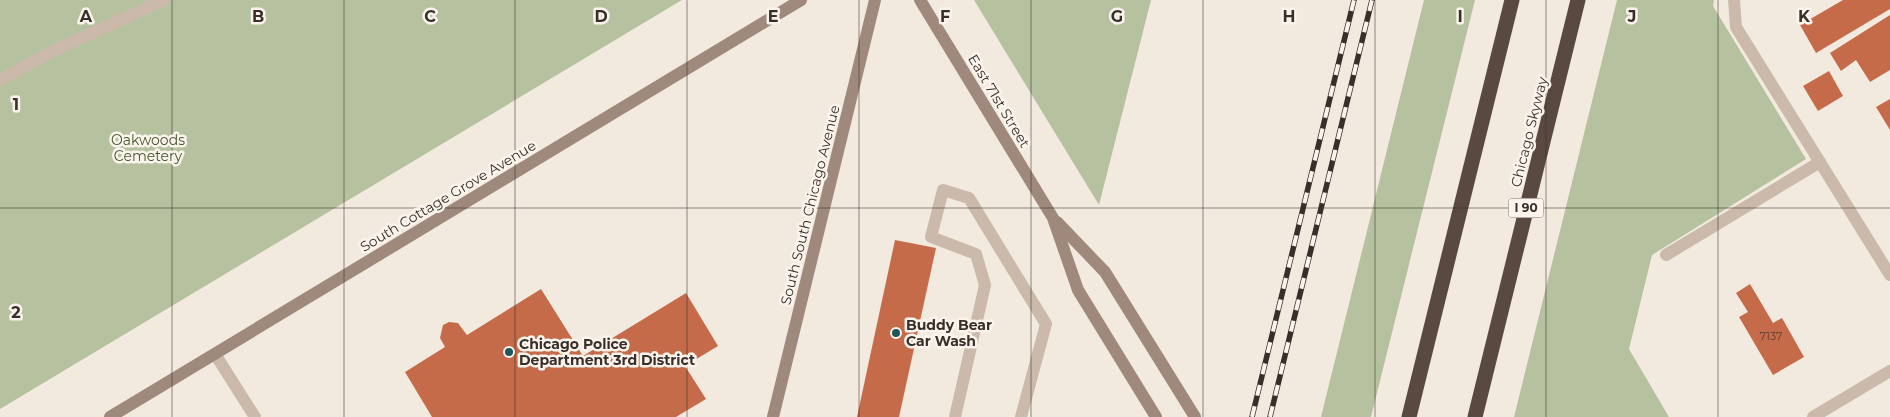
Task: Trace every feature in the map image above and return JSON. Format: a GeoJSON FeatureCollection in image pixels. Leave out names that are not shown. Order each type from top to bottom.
{"type":"FeatureCollection","features":[{"type":"Feature","properties":{"kind":"highway"},"geometry":{"type":"LineString","coordinates":[[1409,417],[1512,0]]}},
{"type":"Feature","properties":{"kind":"highway","name":"Chicago Skyway"},"geometry":{"type":"LineString","coordinates":[[1475,417],[1578,0]]}},
{"type":"Feature","properties":{"kind":"main road","name":"South Cottage Grove Avenue"},"geometry":{"type":"LineString","coordinates":[[110,417],[802,0]]}},
{"type":"Feature","properties":{"kind":"main road","name":"South South Chicago Avenue"},"geometry":{"type":"LineString","coordinates":[[773,417],[875,0]]}},
{"type":"Feature","properties":{"kind":"main road","name":"East 71st Street"},"geometry":{"type":"LineString","coordinates":[[920,0],[1053,218],[1078,290],[1156,417]]}},
{"type":"Feature","properties":{"kind":"main road","name":"East 71st Street"},"geometry":{"type":"LineString","coordinates":[[1053,218],[1105,272],[1195,417]]}},
{"type":"Feature","properties":{"kind":"street"},"geometry":{"type":"LineString","coordinates":[[0,80],[52,51],[164,0]]}},
{"type":"Feature","properties":{"kind":"street"},"geometry":{"type":"LineString","coordinates":[[1734,0],[1736,27],[1890,275]]}},
{"type":"Feature","properties":{"kind":"street"},"geometry":{"type":"LineString","coordinates":[[1666,255],[1820,162]]}},
{"type":"Feature","properties":{"kind":"street"},"geometry":{"type":"LineString","coordinates":[[955,417],[985,285],[976,254],[930,237],[943,190],[969,198],[1046,324],[1021,417]]}},
{"type":"Feature","properties":{"kind":"street"},"geometry":{"type":"LineString","coordinates":[[215,354],[255,417]]}},
{"type":"Feature","properties":{"kind":"street"},"geometry":{"type":"LineString","coordinates":[[1813,417],[1890,371]]}},
{"type":"Feature","properties":{"kind":"green space","name":"Oakwoods Cemetery"},"geometry":{"type":"Polygon","coordinates":[[[0,0],[682,0],[0,409],[0,0]]]}},
{"type":"Feature","properties":{"kind":"green space"},"geometry":{"type":"Polygon","coordinates":[[[974,0],[1151,0],[1099,205],[974,0]]]}},
{"type":"Feature","properties":{"kind":"green space"},"geometry":{"type":"Polygon","coordinates":[[[1424,0],[1475,0],[1371,417],[1321,417],[1424,0]]]}},
{"type":"Feature","properties":{"kind":"green space"},"geometry":{"type":"Polygon","coordinates":[[[1617,0],[1714,0],[1713,6],[1806,159],[1652,255],[1629,349],[1669,417],[1514,417],[1617,0]]]}},
{"type":"Feature","properties":{"kind":"building"},"geometry":{"type":"Polygon","coordinates":[[[1843,0],[1890,0],[1890,9],[1816,53],[1800,25],[1843,0]]]}},
{"type":"Feature","properties":{"kind":"building"},"geometry":{"type":"Polygon","coordinates":[[[1890,15],[1890,70],[1870,82],[1856,60],[1841,71],[1830,53],[1890,15]]]}},
{"type":"Feature","properties":{"kind":"building"},"geometry":{"type":"Polygon","coordinates":[[[1829,71],[1843,96],[1818,111],[1803,86],[1829,71]]]}},
{"type":"Feature","properties":{"kind":"building"},"geometry":{"type":"Polygon","coordinates":[[[1890,99],[1890,130],[1876,107],[1890,99]]]}},
{"type":"Feature","properties":{"kind":"building","name":"Buddy Bear Car Wash"},"geometry":{"type":"Polygon","coordinates":[[[895,240],[936,248],[899,417],[857,417],[895,240]]]}},
{"type":"Feature","properties":{"kind":"building"},"geometry":{"type":"Polygon","coordinates":[[[1750,284],[1773,323],[1782,318],[1804,357],[1773,375],[1739,317],[1748,312],[1736,293],[1750,284]]]}},
{"type":"Feature","properties":{"kind":"building","name":"Chicago Police Department 3rd District"},"geometry":{"type":"Polygon","coordinates":[[[541,289],[583,356],[686,293],[718,346],[685,366],[706,399],[676,417],[432,417],[405,372],[445,347],[440,338],[443,325],[449,322],[458,323],[467,335],[541,289]]]}},
{"type":"Feature","properties":{"kind":"railway"},"geometry":{"type":"LineString","coordinates":[[1252,417],[1354,0]]}},
{"type":"Feature","properties":{"kind":"railway"},"geometry":{"type":"LineString","coordinates":[[1270,417],[1372,0]]}},
{"type":"Feature","properties":{"kind":"place","name":"Buddy Bear Car Wash"},"geometry":{"type":"Point","coordinates":[896,333]}},
{"type":"Feature","properties":{"kind":"place","name":"Chicago Police Department 3rd District"},"geometry":{"type":"Point","coordinates":[509,352]}}]}
